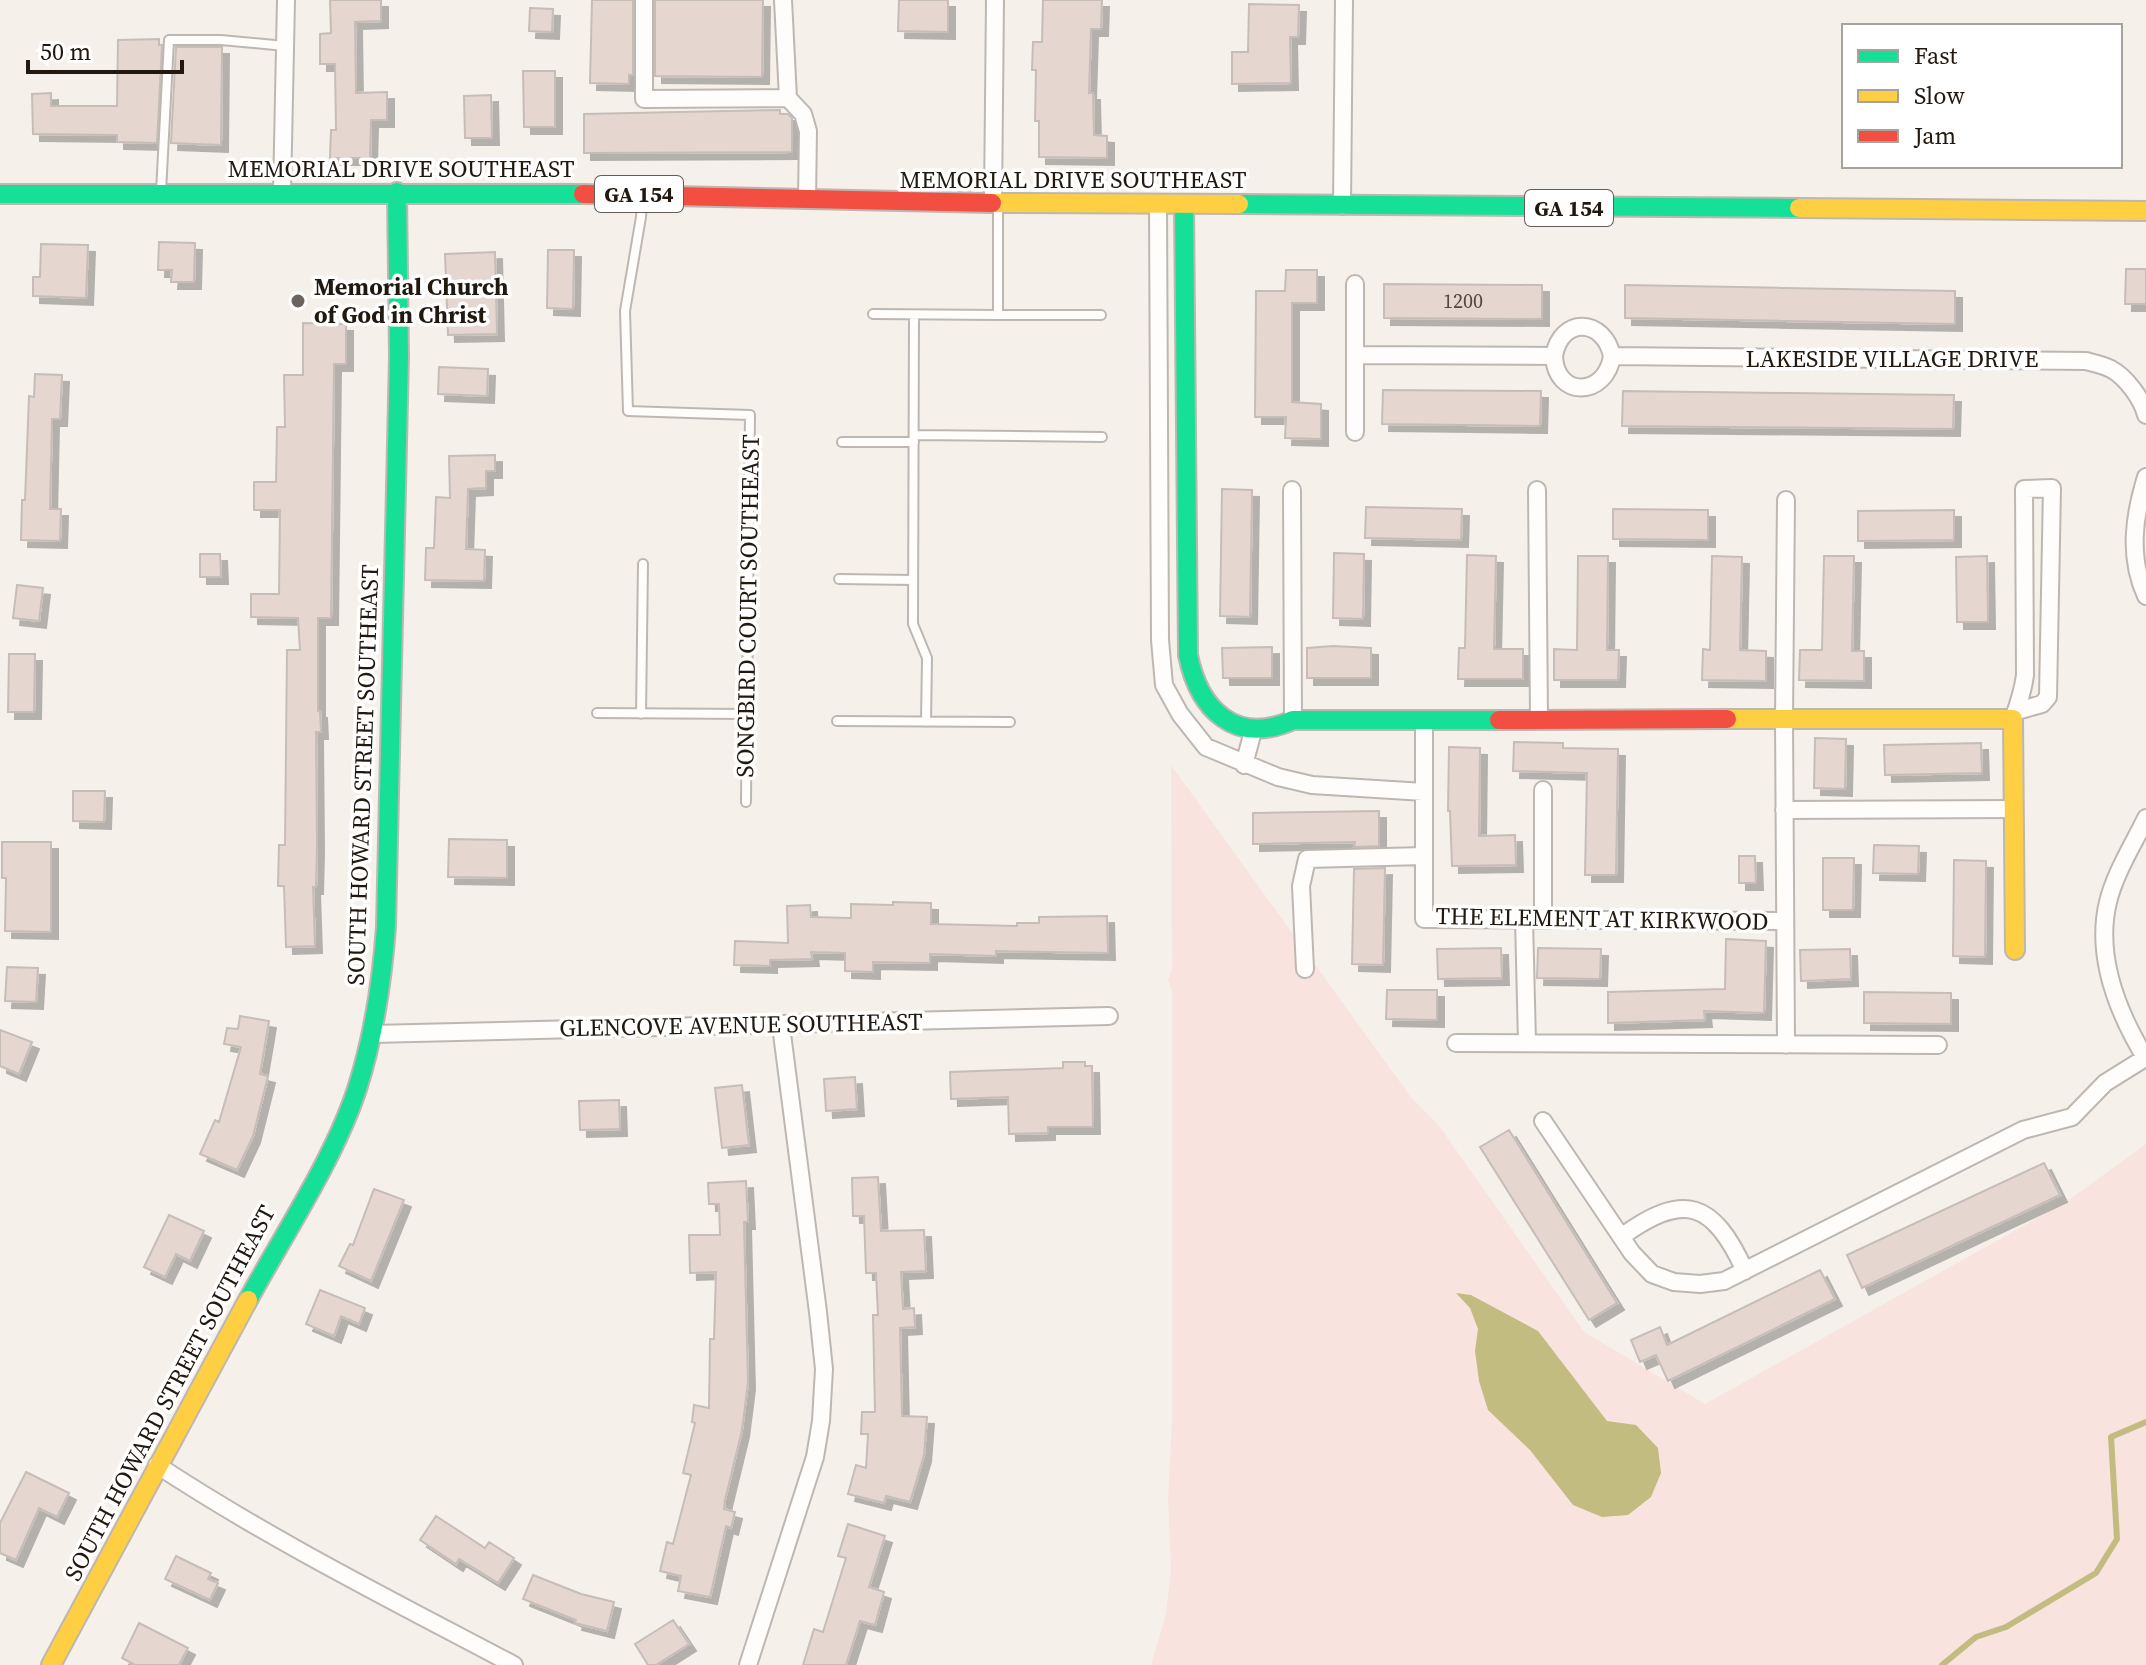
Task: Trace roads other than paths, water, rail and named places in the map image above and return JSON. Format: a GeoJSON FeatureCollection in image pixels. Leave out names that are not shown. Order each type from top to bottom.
{"type":"FeatureCollection","features":[{"type":"Feature","properties":{"kind":"street"},"geometry":{"type":"LineString","coordinates":[[282,193],[286,0]]}},
{"type":"Feature","properties":{"kind":"street"},"geometry":{"type":"LineString","coordinates":[[644,0],[644,99],[788,98]]}},
{"type":"Feature","properties":{"kind":"street"},"geometry":{"type":"LineString","coordinates":[[783,0],[788,98],[803,114],[808,131],[807,200]]}},
{"type":"Feature","properties":{"kind":"street"},"geometry":{"type":"LineString","coordinates":[[995,0],[996,202]]}},
{"type":"Feature","properties":{"kind":"street"},"geometry":{"type":"LineString","coordinates":[[1342,206],[1344,0]]}},
{"type":"Feature","properties":{"kind":"street","name":"MEMORIAL DRIVE SOUTHEAST"},"geometry":{"type":"LineString","coordinates":[[0,194],[397,192],[1342,206],[2146,211]]}},
{"type":"Feature","properties":{"kind":"street","name":"SOUTH HOWARD STREET SOUTHEAST"},"geometry":{"type":"LineString","coordinates":[[51,1665],[347,1118],[372,1034],[382,983],[386,927],[399,356],[397,192]]}},
{"type":"Feature","properties":{"kind":"street"},"geometry":{"type":"LineString","coordinates":[[1158,204],[1160,640],[1164,685],[1180,714],[1206,747],[1244,765],[1312,785],[1424,792]]}},
{"type":"Feature","properties":{"kind":"street"},"geometry":{"type":"LineString","coordinates":[[1184,204],[1188,655],[1197,688],[1210,706],[1226,719],[1253,731],[1279,728],[1293,720],[1784,719],[2015,715],[2042,704],[2048,697],[2052,488],[2024,489],[2025,675],[2023,697],[2015,715],[2015,950]]}},
{"type":"Feature","properties":{"kind":"street"},"geometry":{"type":"LineString","coordinates":[[1355,284],[1355,432]]}},
{"type":"Feature","properties":{"kind":"street"},"geometry":{"type":"LineString","coordinates":[[1582,326],[1604,336],[1612,356],[1605,377],[1586,387],[1576,387],[1559,378],[1554,367],[1556,345],[1562,336],[1570,329],[1582,326]]}},
{"type":"Feature","properties":{"kind":"street"},"geometry":{"type":"LineString","coordinates":[[1355,355],[1554,356]]}},
{"type":"Feature","properties":{"kind":"street","name":"LAKESIDE VILLAGE DRIVE"},"geometry":{"type":"LineString","coordinates":[[1612,356],[2086,361],[2112,369],[2120,376],[2146,415]]}},
{"type":"Feature","properties":{"kind":"street"},"geometry":{"type":"LineString","coordinates":[[2146,477],[2133,534],[2140,584],[2146,596]]}},
{"type":"Feature","properties":{"kind":"street"},"geometry":{"type":"LineString","coordinates":[[1292,490],[1293,720]]}},
{"type":"Feature","properties":{"kind":"street"},"geometry":{"type":"LineString","coordinates":[[1537,490],[1539,719]]}},
{"type":"Feature","properties":{"kind":"street"},"geometry":{"type":"LineString","coordinates":[[1786,500],[1786,1045]]}},
{"type":"Feature","properties":{"kind":"street","name":"THE ELEMENT AT KIRKWOOD"},"geometry":{"type":"LineString","coordinates":[[1424,719],[1424,919],[1785,921]]}},
{"type":"Feature","properties":{"kind":"street"},"geometry":{"type":"LineString","coordinates":[[1244,765],[1253,731]]}},
{"type":"Feature","properties":{"kind":"street"},"geometry":{"type":"LineString","coordinates":[[1543,790],[1543,919]]}},
{"type":"Feature","properties":{"kind":"street"},"geometry":{"type":"LineString","coordinates":[[1784,810],[2014,809]]}},
{"type":"Feature","properties":{"kind":"street"},"geometry":{"type":"LineString","coordinates":[[1543,1121],[1621,1237],[1652,1274],[1674,1282],[1700,1284],[1724,1281],[1745,1271],[2023,1130],[2072,1117],[2105,1083],[2145,1058],[2115,994],[2104,959],[2103,931],[2108,900],[2146,818]]}},
{"type":"Feature","properties":{"kind":"street"},"geometry":{"type":"LineString","coordinates":[[1305,969],[1301,886],[1307,859],[1424,856]]}},
{"type":"Feature","properties":{"kind":"street"},"geometry":{"type":"LineString","coordinates":[[1524,919],[1527,1043]]}},
{"type":"Feature","properties":{"kind":"street","name":"GLENCOVE AVENUE SOUTHEAST"},"geometry":{"type":"LineString","coordinates":[[372,1034],[1109,1016]]}},
{"type":"Feature","properties":{"kind":"street"},"geometry":{"type":"LineString","coordinates":[[748,1665],[815,1457],[824,1369],[781,1026]]}},
{"type":"Feature","properties":{"kind":"street"},"geometry":{"type":"LineString","coordinates":[[1456,1043],[1938,1045]]}},
{"type":"Feature","properties":{"kind":"street"},"geometry":{"type":"LineString","coordinates":[[1621,1237],[1646,1219],[1672,1208],[1698,1210],[1719,1225],[1745,1271]]}},
{"type":"Feature","properties":{"kind":"street"},"geometry":{"type":"LineString","coordinates":[[157,1465],[204,1496],[369,1590],[514,1665]]}},
{"type":"Feature","properties":{"kind":"lane"},"geometry":{"type":"LineString","coordinates":[[161,192],[169,40],[221,40],[285,46]]}},
{"type":"Feature","properties":{"kind":"lane","name":"SONGBIRD COURT SOUTHEAST"},"geometry":{"type":"LineString","coordinates":[[642,194],[625,311],[628,411],[750,415],[746,802]]}},
{"type":"Feature","properties":{"kind":"lane"},"geometry":{"type":"LineString","coordinates":[[996,202],[998,315]]}},
{"type":"Feature","properties":{"kind":"lane"},"geometry":{"type":"LineString","coordinates":[[873,314],[1101,315]]}},
{"type":"Feature","properties":{"kind":"lane"},"geometry":{"type":"LineString","coordinates":[[914,315],[913,624],[927,658],[926,722]]}},
{"type":"Feature","properties":{"kind":"lane"},"geometry":{"type":"LineString","coordinates":[[842,442],[914,438],[1102,437]]}},
{"type":"Feature","properties":{"kind":"lane"},"geometry":{"type":"LineString","coordinates":[[641,714],[643,564]]}},
{"type":"Feature","properties":{"kind":"lane"},"geometry":{"type":"LineString","coordinates":[[839,579],[913,580]]}},
{"type":"Feature","properties":{"kind":"lane"},"geometry":{"type":"LineString","coordinates":[[597,713],[747,714]]}},
{"type":"Feature","properties":{"kind":"lane"},"geometry":{"type":"LineString","coordinates":[[837,721],[1010,722]]}},
{"type":"Feature","properties":{"kind":"waterway"},"geometry":{"type":"LineString","coordinates":[[1942,1665],[1976,1637],[2006,1627],[2096,1573],[2117,1539],[2111,1437],[2146,1422]]}},
{"type":"Feature","properties":{"kind":"place","name":"Memorial Church of God in Christ"},"geometry":{"type":"Point","coordinates":[298,301]}}]}
